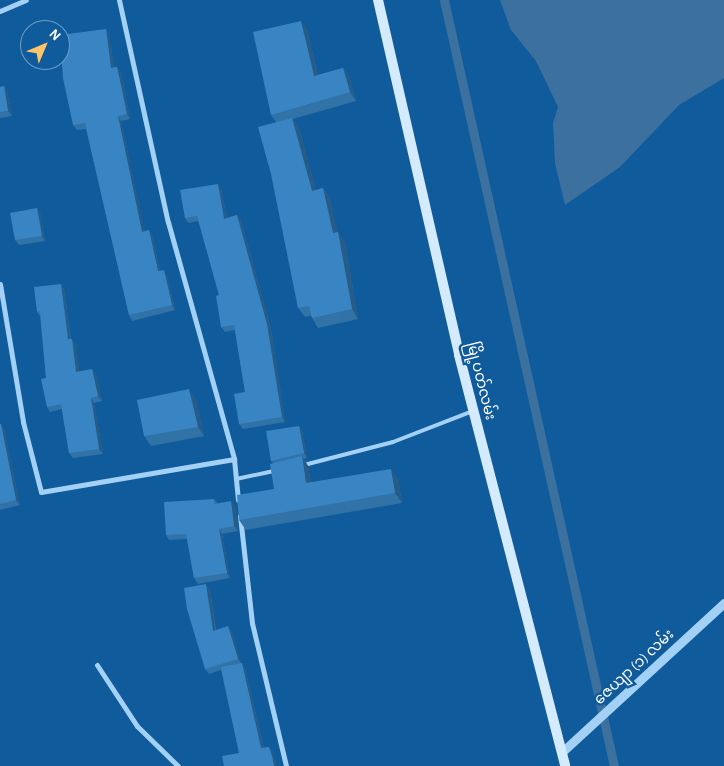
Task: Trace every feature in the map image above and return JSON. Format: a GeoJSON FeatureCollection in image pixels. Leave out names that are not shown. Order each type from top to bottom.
{"type":"FeatureCollection","features":[{"type":"Feature","properties":{"kind":"main road","name":"မြို့ပတ်လမ်း"},"geometry":{"type":"LineString","coordinates":[[378,0],[473,410],[565,766]]}},
{"type":"Feature","properties":{"kind":"street"},"geometry":{"type":"LineString","coordinates":[[0,11],[26,0]]}},
{"type":"Feature","properties":{"kind":"street"},"geometry":{"type":"LineString","coordinates":[[119,0],[168,222],[234,459],[252,622],[286,766]]}},
{"type":"Feature","properties":{"kind":"street"},"geometry":{"type":"LineString","coordinates":[[0,284],[23,422],[41,492],[234,459]]}},
{"type":"Feature","properties":{"kind":"street","name":"ဇေယျာ (၁) လမ်း"},"geometry":{"type":"LineString","coordinates":[[562,752],[724,603]]}},
{"type":"Feature","properties":{"kind":"street"},"geometry":{"type":"LineString","coordinates":[[97,665],[137,726],[178,766]]}},
{"type":"Feature","properties":{"kind":"lane"},"geometry":{"type":"LineString","coordinates":[[299,466],[393,442],[473,410]]}},
{"type":"Feature","properties":{"kind":"lane"},"geometry":{"type":"LineString","coordinates":[[236,479],[281,470]]}},
{"type":"Feature","properties":{"kind":"water"},"geometry":{"type":"Polygon","coordinates":[[[500,0],[724,0],[724,78],[679,105],[620,167],[565,205],[555,163],[553,123],[558,107],[536,61],[511,30],[500,0]]]}},
{"type":"Feature","properties":{"kind":"building"},"geometry":{"type":"Polygon","coordinates":[[[301,21],[314,76],[343,68],[350,92],[271,115],[253,32],[301,21]]]}},
{"type":"Feature","properties":{"kind":"building"},"geometry":{"type":"Polygon","coordinates":[[[106,29],[111,68],[117,67],[127,114],[118,116],[142,232],[149,230],[158,271],[164,270],[172,305],[129,315],[85,123],[73,125],[63,78],[62,70],[70,70],[70,34],[106,29]]]}},
{"type":"Feature","properties":{"kind":"building"},"geometry":{"type":"Polygon","coordinates":[[[4,86],[8,111],[0,112],[0,87],[4,86]]]}},
{"type":"Feature","properties":{"kind":"building"},"geometry":{"type":"Polygon","coordinates":[[[292,118],[312,191],[323,188],[333,233],[338,232],[352,309],[312,318],[309,306],[298,308],[271,174],[258,127],[292,118]]]}},
{"type":"Feature","properties":{"kind":"building"},"geometry":{"type":"Polygon","coordinates":[[[218,184],[224,219],[237,215],[267,324],[282,417],[239,424],[234,394],[245,392],[234,325],[221,327],[216,296],[219,295],[197,216],[185,218],[180,190],[218,184]]]}},
{"type":"Feature","properties":{"kind":"building"},"geometry":{"type":"Polygon","coordinates":[[[37,208],[42,236],[15,240],[10,213],[37,208]]]}},
{"type":"Feature","properties":{"kind":"building"},"geometry":{"type":"Polygon","coordinates":[[[61,284],[68,339],[72,339],[76,372],[92,369],[98,396],[91,398],[99,449],[69,453],[61,404],[47,407],[41,379],[46,378],[40,311],[37,312],[34,287],[61,284]]]}},
{"type":"Feature","properties":{"kind":"building"},"geometry":{"type":"Polygon","coordinates":[[[189,389],[198,427],[144,436],[137,400],[189,389]]]}},
{"type":"Feature","properties":{"kind":"building"},"geometry":{"type":"Polygon","coordinates":[[[0,424],[16,500],[0,504],[0,424]]]}},
{"type":"Feature","properties":{"kind":"building"},"geometry":{"type":"Polygon","coordinates":[[[299,426],[304,453],[271,461],[266,431],[299,426]]]}},
{"type":"Feature","properties":{"kind":"building"},"geometry":{"type":"Polygon","coordinates":[[[302,456],[306,483],[391,469],[395,493],[239,520],[237,495],[274,489],[270,464],[302,456]]]}},
{"type":"Feature","properties":{"kind":"building"},"geometry":{"type":"Polygon","coordinates":[[[214,499],[214,504],[231,501],[234,526],[219,529],[227,573],[194,578],[186,534],[166,535],[164,502],[214,499]]]}},
{"type":"Feature","properties":{"kind":"building"},"geometry":{"type":"Polygon","coordinates":[[[206,584],[213,631],[228,626],[238,659],[205,669],[187,609],[184,588],[206,584]]]}},
{"type":"Feature","properties":{"kind":"building"},"geometry":{"type":"Polygon","coordinates":[[[242,663],[261,748],[269,747],[274,766],[224,766],[222,756],[239,753],[221,667],[242,663]]]}},
{"type":"Feature","properties":{"kind":"waterway"},"geometry":{"type":"LineString","coordinates":[[444,0],[614,766]]}}]}
